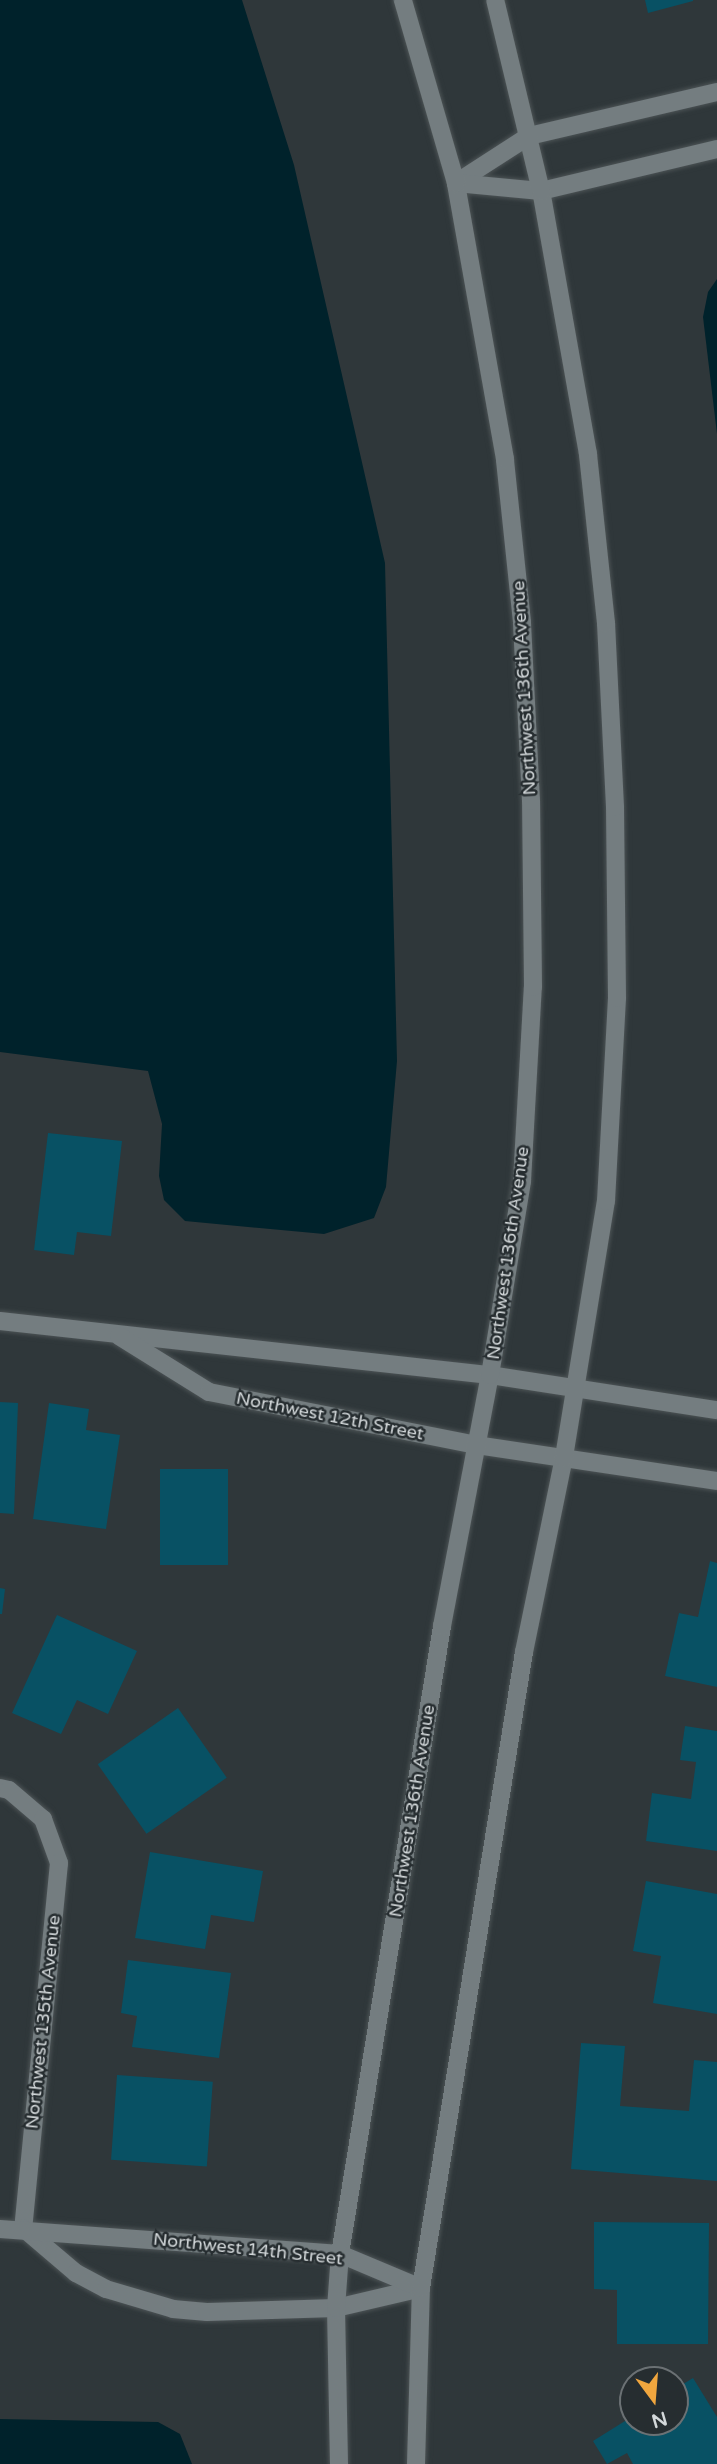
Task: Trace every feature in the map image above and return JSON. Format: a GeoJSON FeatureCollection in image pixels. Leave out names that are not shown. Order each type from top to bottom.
{"type":"FeatureCollection","features":[{"type":"Feature","properties":{"kind":"street","name":"Northwest 136th Avenue"},"geometry":{"type":"LineString","coordinates":[[339,2464],[337,2308],[340,2254],[442,1626],[490,1374],[522,1181],[533,987],[531,801],[522,622],[505,459],[456,183],[403,0]]}},
{"type":"Feature","properties":{"kind":"street"},"geometry":{"type":"LineString","coordinates":[[416,2464],[421,2288],[524,1652],[564,1457],[606,1201],[617,998],[615,807],[606,623],[588,454],[541,191],[495,0]]}},
{"type":"Feature","properties":{"kind":"street"},"geometry":{"type":"LineString","coordinates":[[456,183],[529,136],[717,92]]}},
{"type":"Feature","properties":{"kind":"street"},"geometry":{"type":"LineString","coordinates":[[456,183],[541,191],[717,149]]}},
{"type":"Feature","properties":{"kind":"street","name":"Northwest 12th Street"},"geometry":{"type":"LineString","coordinates":[[0,1321],[490,1374],[717,1410]]}},
{"type":"Feature","properties":{"kind":"street","name":"Northwest 12th Street"},"geometry":{"type":"LineString","coordinates":[[113,1332],[209,1392],[476,1445],[717,1481]]}},
{"type":"Feature","properties":{"kind":"street","name":"Northwest 135th Avenue"},"geometry":{"type":"LineString","coordinates":[[0,1788],[9,1790],[43,1819],[59,1863],[23,2228]]}},
{"type":"Feature","properties":{"kind":"street","name":"Northwest 14th Street"},"geometry":{"type":"LineString","coordinates":[[0,2228],[340,2254],[421,2288]]}},
{"type":"Feature","properties":{"kind":"street"},"geometry":{"type":"LineString","coordinates":[[23,2228],[76,2273],[139,2301],[207,2312],[337,2308],[421,2288]]}},
{"type":"Feature","properties":{"kind":"water"},"geometry":{"type":"Polygon","coordinates":[[[0,0],[242,0],[294,165],[385,563],[397,1061],[386,1187],[374,1218],[324,1234],[185,1221],[164,1200],[159,1176],[162,1124],[148,1071],[0,1052],[0,0]]]}},
{"type":"Feature","properties":{"kind":"water"},"geometry":{"type":"Polygon","coordinates":[[[717,279],[717,434],[703,317],[708,292],[717,279]]]}},
{"type":"Feature","properties":{"kind":"water"},"geometry":{"type":"Polygon","coordinates":[[[0,2419],[158,2422],[180,2434],[192,2464],[0,2464],[0,2419]]]}},
{"type":"Feature","properties":{"kind":"building"},"geometry":{"type":"Polygon","coordinates":[[[645,0],[693,0],[693,1],[648,13],[645,0]]]}},
{"type":"Feature","properties":{"kind":"building"},"geometry":{"type":"Polygon","coordinates":[[[48,1133],[122,1141],[111,1236],[77,1232],[74,1255],[34,1250],[48,1133]]]}},
{"type":"Feature","properties":{"kind":"building"},"geometry":{"type":"Polygon","coordinates":[[[0,1402],[18,1403],[14,1514],[0,1513],[0,1402]]]}},
{"type":"Feature","properties":{"kind":"building"},"geometry":{"type":"Polygon","coordinates":[[[49,1403],[89,1409],[86,1430],[120,1435],[106,1529],[33,1519],[49,1403]]]}},
{"type":"Feature","properties":{"kind":"building"},"geometry":{"type":"Polygon","coordinates":[[[160,1469],[228,1469],[228,1565],[160,1565],[160,1469]]]}},
{"type":"Feature","properties":{"kind":"building"},"geometry":{"type":"Polygon","coordinates":[[[710,1561],[717,1563],[717,1687],[665,1676],[679,1613],[698,1617],[710,1561]]]}},
{"type":"Feature","properties":{"kind":"building"},"geometry":{"type":"Polygon","coordinates":[[[0,1588],[5,1589],[2,1614],[0,1614],[0,1588]]]}},
{"type":"Feature","properties":{"kind":"building"},"geometry":{"type":"Polygon","coordinates":[[[57,1615],[137,1651],[108,1714],[77,1700],[61,1734],[12,1713],[57,1615]]]}},
{"type":"Feature","properties":{"kind":"building"},"geometry":{"type":"Polygon","coordinates":[[[178,1708],[227,1778],[146,1834],[98,1764],[178,1708]]]}},
{"type":"Feature","properties":{"kind":"building"},"geometry":{"type":"Polygon","coordinates":[[[685,1726],[717,1731],[717,1851],[646,1841],[652,1793],[691,1799],[696,1762],[680,1760],[685,1726]]]}},
{"type":"Feature","properties":{"kind":"building"},"geometry":{"type":"Polygon","coordinates":[[[150,1852],[263,1871],[254,1922],[211,1915],[205,1949],[135,1938],[150,1852]]]}},
{"type":"Feature","properties":{"kind":"building"},"geometry":{"type":"Polygon","coordinates":[[[646,1881],[717,1894],[717,2014],[653,2003],[661,1956],[633,1951],[646,1881]]]}},
{"type":"Feature","properties":{"kind":"building"},"geometry":{"type":"Polygon","coordinates":[[[128,1960],[231,1973],[219,2058],[132,2047],[137,2016],[121,2013],[128,1960]]]}},
{"type":"Feature","properties":{"kind":"building"},"geometry":{"type":"Polygon","coordinates":[[[581,2043],[625,2046],[620,2106],[689,2111],[694,2060],[717,2062],[717,2181],[571,2169],[581,2043]]]}},
{"type":"Feature","properties":{"kind":"building"},"geometry":{"type":"Polygon","coordinates":[[[117,2075],[213,2082],[207,2166],[111,2160],[117,2075]]]}},
{"type":"Feature","properties":{"kind":"building"},"geometry":{"type":"Polygon","coordinates":[[[594,2222],[709,2223],[708,2344],[617,2344],[617,2290],[594,2289],[594,2222]]]}},
{"type":"Feature","properties":{"kind":"building"},"geometry":{"type":"Polygon","coordinates":[[[693,2378],[717,2417],[717,2464],[633,2464],[627,2453],[607,2464],[593,2441],[619,2425],[619,2436],[689,2436],[689,2380],[693,2378]]]}}]}
